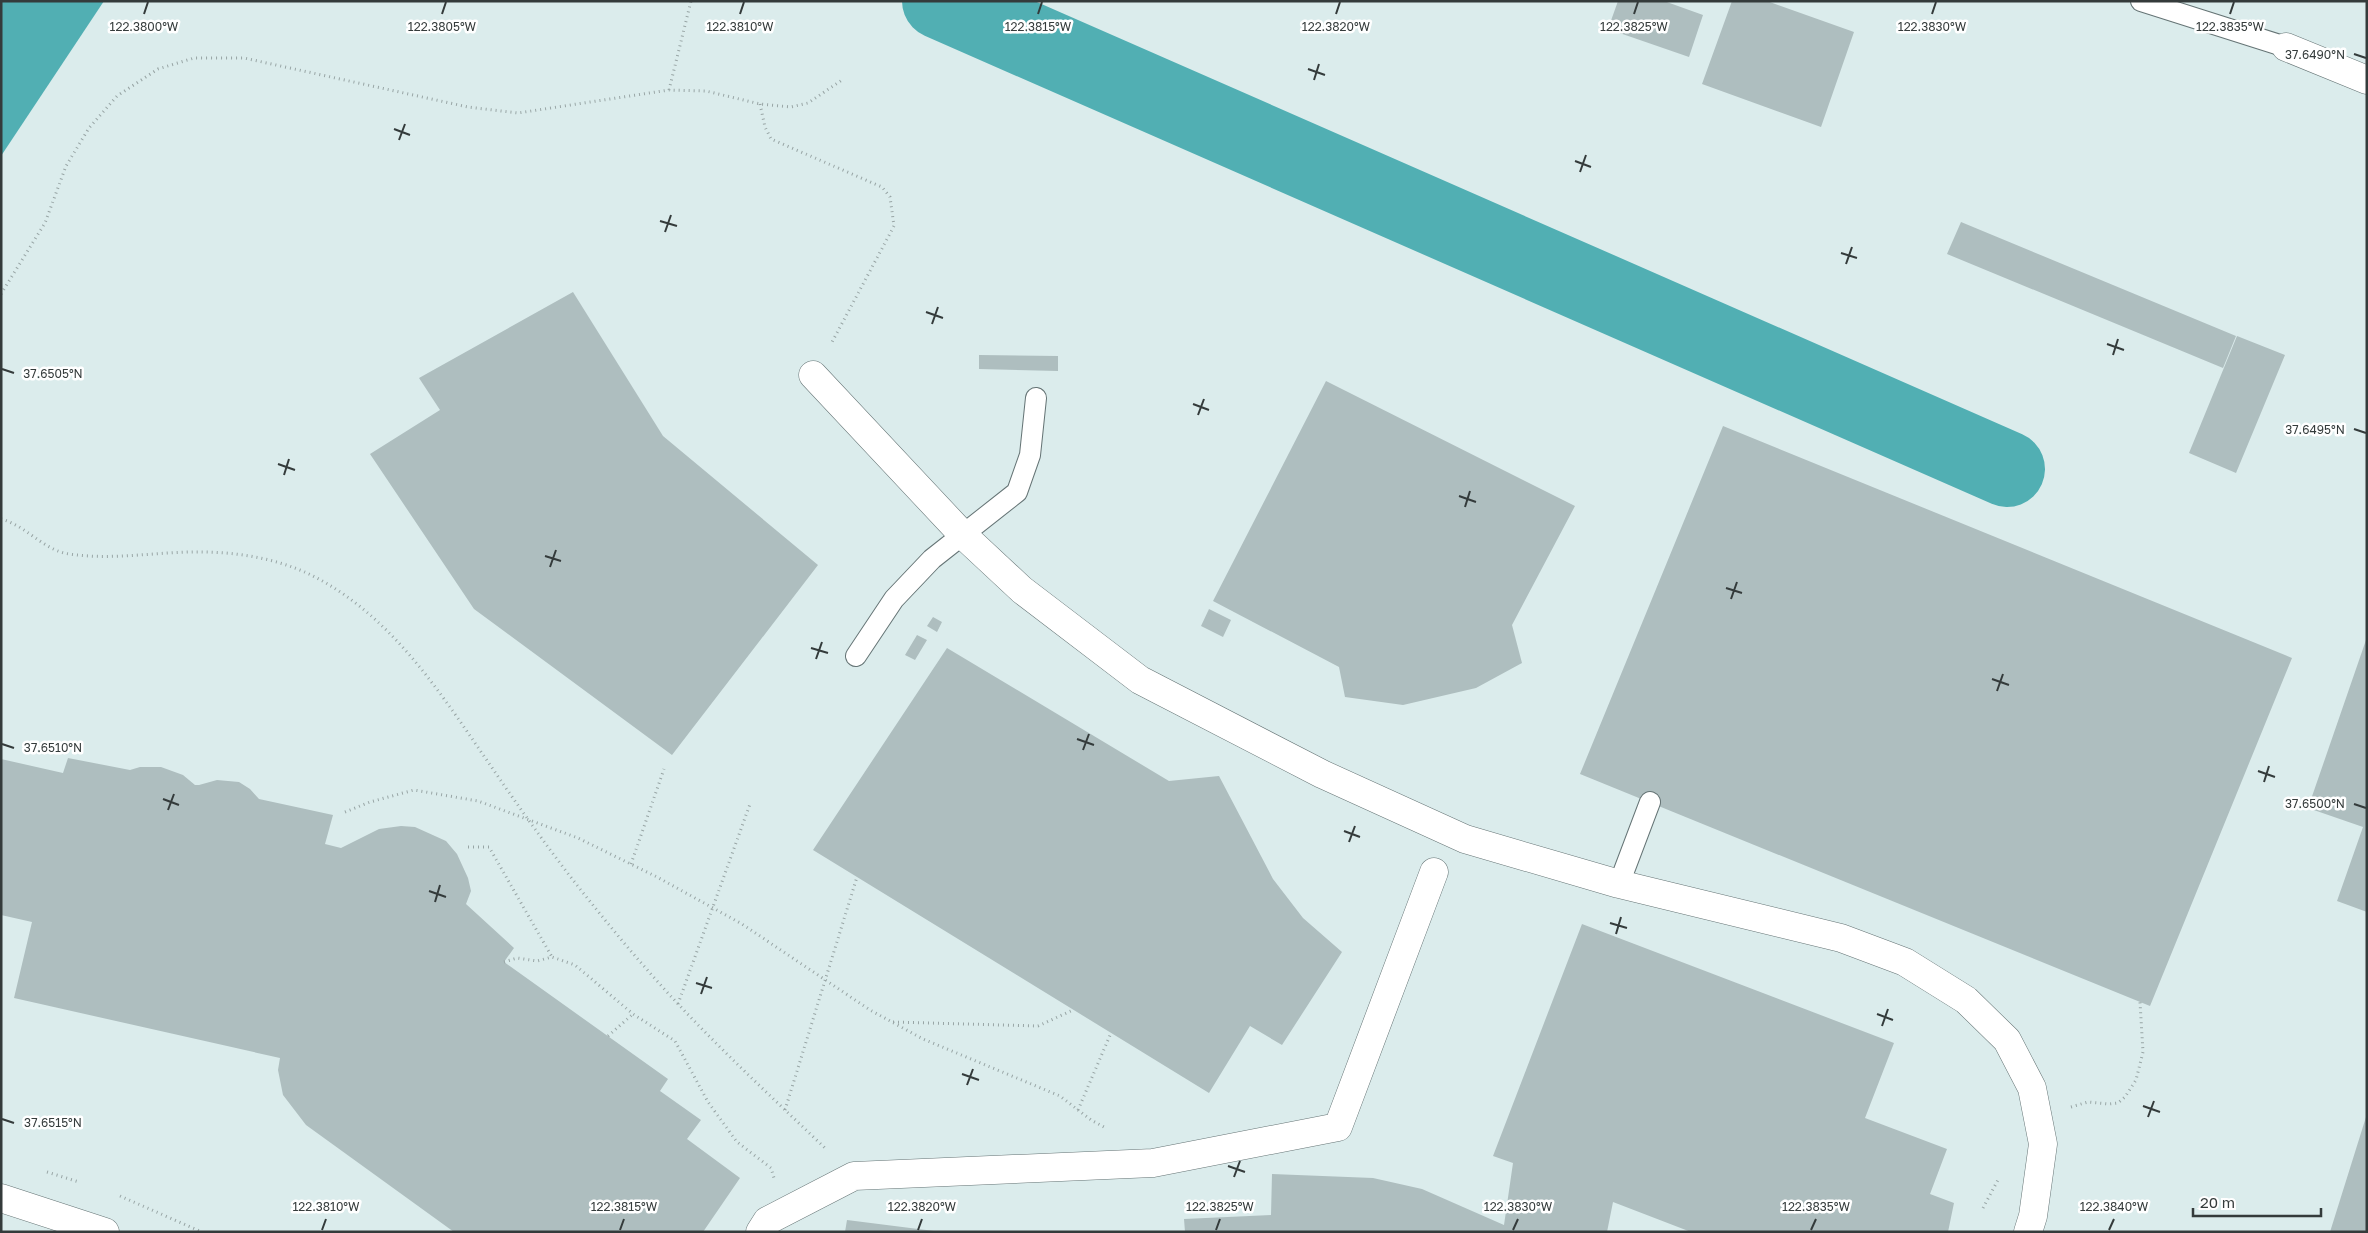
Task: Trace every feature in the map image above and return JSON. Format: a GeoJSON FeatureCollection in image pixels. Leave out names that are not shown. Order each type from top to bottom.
{"type":"FeatureCollection","features":[{"type":"Feature","properties":{"kind":"street"},"geometry":{"type":"LineString","coordinates":[[2286,47],[2367,80]]}},
{"type":"Feature","properties":{"kind":"street"},"geometry":{"type":"LineString","coordinates":[[814,375],[963,535],[1022,590],[1140,680],[1322,774],[1465,839],[1619,884],[1841,938],[1905,962],[1966,1000],[2007,1040],[2032,1088],[2043,1144],[2033,1216],[2028,1232]]}},
{"type":"Feature","properties":{"kind":"street"},"geometry":{"type":"LineString","coordinates":[[760,1232],[767,1222],[854,1176],[1153,1163],[1338,1127],[1434,872]]}},
{"type":"Feature","properties":{"kind":"street"},"geometry":{"type":"LineString","coordinates":[[1,1198],[105,1232]]}},
{"type":"Feature","properties":{"kind":"lane"},"geometry":{"type":"LineString","coordinates":[[2140,1],[2286,47]]}},
{"type":"Feature","properties":{"kind":"lane"},"geometry":{"type":"LineString","coordinates":[[856,656],[894,599],[932,559],[1017,492],[1030,455],[1036,398]]}},
{"type":"Feature","properties":{"kind":"lane"},"geometry":{"type":"LineString","coordinates":[[1619,884],[1650,802]]}},
{"type":"Feature","properties":{"kind":"path"},"geometry":{"type":"LineString","coordinates":[[669,90],[691,1]]}},
{"type":"Feature","properties":{"kind":"path"},"geometry":{"type":"LineString","coordinates":[[1,294],[45,223],[66,166],[89,128],[117,96],[158,70],[194,58],[244,58],[468,107],[518,113],[669,90],[706,90],[760,104],[791,107],[808,103],[842,80]]}},
{"type":"Feature","properties":{"kind":"path"},"geometry":{"type":"LineString","coordinates":[[760,104],[765,127],[771,139],[882,187],[890,197],[893,211],[894,226],[881,253],[814,375]]}},
{"type":"Feature","properties":{"kind":"path"},"geometry":{"type":"LineString","coordinates":[[1,519],[22,527],[49,547],[65,553],[99,557],[137,557],[190,552],[248,556],[308,574],[356,602],[389,630],[414,659],[578,886],[678,1004],[854,1176]]}},
{"type":"Feature","properties":{"kind":"path"},"geometry":{"type":"LineString","coordinates":[[631,864],[664,769]]}},
{"type":"Feature","properties":{"kind":"path"},"geometry":{"type":"LineString","coordinates":[[345,812],[370,802],[414,790],[478,801],[578,838],[631,864],[742,924],[870,1010],[923,1039],[1060,1096],[1108,1129]]}},
{"type":"Feature","properties":{"kind":"path"},"geometry":{"type":"LineString","coordinates":[[678,1004],[750,804]]}},
{"type":"Feature","properties":{"kind":"path"},"geometry":{"type":"LineString","coordinates":[[468,846],[489,847],[552,957]]}},
{"type":"Feature","properties":{"kind":"path"},"geometry":{"type":"LineString","coordinates":[[785,1110],[857,877]]}},
{"type":"Feature","properties":{"kind":"path"},"geometry":{"type":"LineString","coordinates":[[504,962],[517,958],[537,961],[552,957],[575,965],[633,1014],[675,1041],[708,1102],[737,1142],[771,1168],[787,1211]]}},
{"type":"Feature","properties":{"kind":"path"},"geometry":{"type":"LineString","coordinates":[[2068,1108],[2088,1102],[2118,1103],[2125,1097],[2136,1080],[2143,1052],[2140,1002]]}},
{"type":"Feature","properties":{"kind":"path"},"geometry":{"type":"LineString","coordinates":[[892,1022],[1038,1026],[1073,1010]]}},
{"type":"Feature","properties":{"kind":"path"},"geometry":{"type":"LineString","coordinates":[[608,1036],[633,1014]]}},
{"type":"Feature","properties":{"kind":"path"},"geometry":{"type":"LineString","coordinates":[[1078,1110],[1111,1034]]}},
{"type":"Feature","properties":{"kind":"path"},"geometry":{"type":"LineString","coordinates":[[1983,1208],[2000,1175]]}},
{"type":"Feature","properties":{"kind":"water"},"geometry":{"type":"Polygon","coordinates":[[[1,1],[104,1],[1,156],[1,1]]]}},
{"type":"Feature","properties":{"kind":"building"},"geometry":{"type":"Polygon","coordinates":[[[1618,1],[1664,1],[1703,15],[1689,57],[1608,29],[1618,1]]]}},
{"type":"Feature","properties":{"kind":"building"},"geometry":{"type":"Polygon","coordinates":[[[1732,1],[1767,1],[1854,32],[1821,127],[1702,84],[1732,1]]]}},
{"type":"Feature","properties":{"kind":"building"},"geometry":{"type":"Polygon","coordinates":[[[1961,222],[2236,336],[2223,368],[1947,254],[1961,222]]]}},
{"type":"Feature","properties":{"kind":"building"},"geometry":{"type":"Polygon","coordinates":[[[573,292],[663,436],[818,565],[672,755],[474,609],[370,454],[440,410],[419,378],[573,292]]]}},
{"type":"Feature","properties":{"kind":"building"},"geometry":{"type":"Polygon","coordinates":[[[2237,336],[2285,355],[2236,473],[2189,453],[2237,336]]]}},
{"type":"Feature","properties":{"kind":"building"},"geometry":{"type":"Polygon","coordinates":[[[979,355],[1058,356],[1058,371],[979,369],[979,355]]]}},
{"type":"Feature","properties":{"kind":"building"},"geometry":{"type":"Polygon","coordinates":[[[1326,381],[1575,506],[1512,625],[1522,663],[1476,688],[1403,705],[1345,697],[1339,667],[1213,601],[1326,381]]]}},
{"type":"Feature","properties":{"kind":"building"},"geometry":{"type":"Polygon","coordinates":[[[1723,426],[2292,658],[2150,1006],[1580,774],[1723,426]]]}},
{"type":"Feature","properties":{"kind":"building"},"geometry":{"type":"Polygon","coordinates":[[[1209,609],[1231,620],[1223,637],[1201,626],[1209,609]]]}},
{"type":"Feature","properties":{"kind":"building"},"geometry":{"type":"Polygon","coordinates":[[[933,617],[942,622],[937,632],[927,626],[933,617]]]}},
{"type":"Feature","properties":{"kind":"building"},"geometry":{"type":"Polygon","coordinates":[[[917,635],[927,640],[915,660],[905,655],[917,635]]]}},
{"type":"Feature","properties":{"kind":"building"},"geometry":{"type":"Polygon","coordinates":[[[2366,640],[2367,912],[2337,901],[2363,827],[2308,808],[2366,640]]]}},
{"type":"Feature","properties":{"kind":"building"},"geometry":{"type":"Polygon","coordinates":[[[947,648],[1169,781],[1219,776],[1273,879],[1303,918],[1342,952],[1282,1045],[1250,1026],[1209,1093],[813,850],[947,648]]]}},
{"type":"Feature","properties":{"kind":"building"},"geometry":{"type":"Polygon","coordinates":[[[68,758],[130,770],[140,767],[161,767],[183,775],[195,785],[217,780],[239,782],[250,789],[259,799],[333,815],[325,844],[341,848],[379,829],[401,826],[415,827],[446,841],[457,854],[468,878],[471,891],[466,904],[514,948],[504,962],[668,1079],[660,1091],[701,1120],[687,1139],[740,1178],[703,1232],[454,1232],[306,1125],[283,1095],[278,1070],[280,1058],[14,998],[32,922],[1,915],[1,759],[63,773],[68,758]]]}},
{"type":"Feature","properties":{"kind":"building"},"geometry":{"type":"Polygon","coordinates":[[[1582,924],[1894,1043],[1865,1118],[1947,1149],[1930,1194],[1954,1203],[1948,1232],[1691,1232],[1613,1202],[1607,1232],[1185,1232],[1184,1219],[1271,1215],[1272,1174],[1373,1178],[1422,1189],[1504,1225],[1513,1163],[1493,1156],[1582,924]]]}},
{"type":"Feature","properties":{"kind":"building"},"geometry":{"type":"Polygon","coordinates":[[[2366,1117],[2367,1232],[2330,1232],[2366,1117]]]}},
{"type":"Feature","properties":{"kind":"building"},"geometry":{"type":"Polygon","coordinates":[[[847,1220],[934,1231],[934,1232],[845,1232],[847,1220]]]}},
{"type":"Feature","properties":{"kind":"waterway"},"geometry":{"type":"LineString","coordinates":[[940,1],[2007,469]]}}]}
